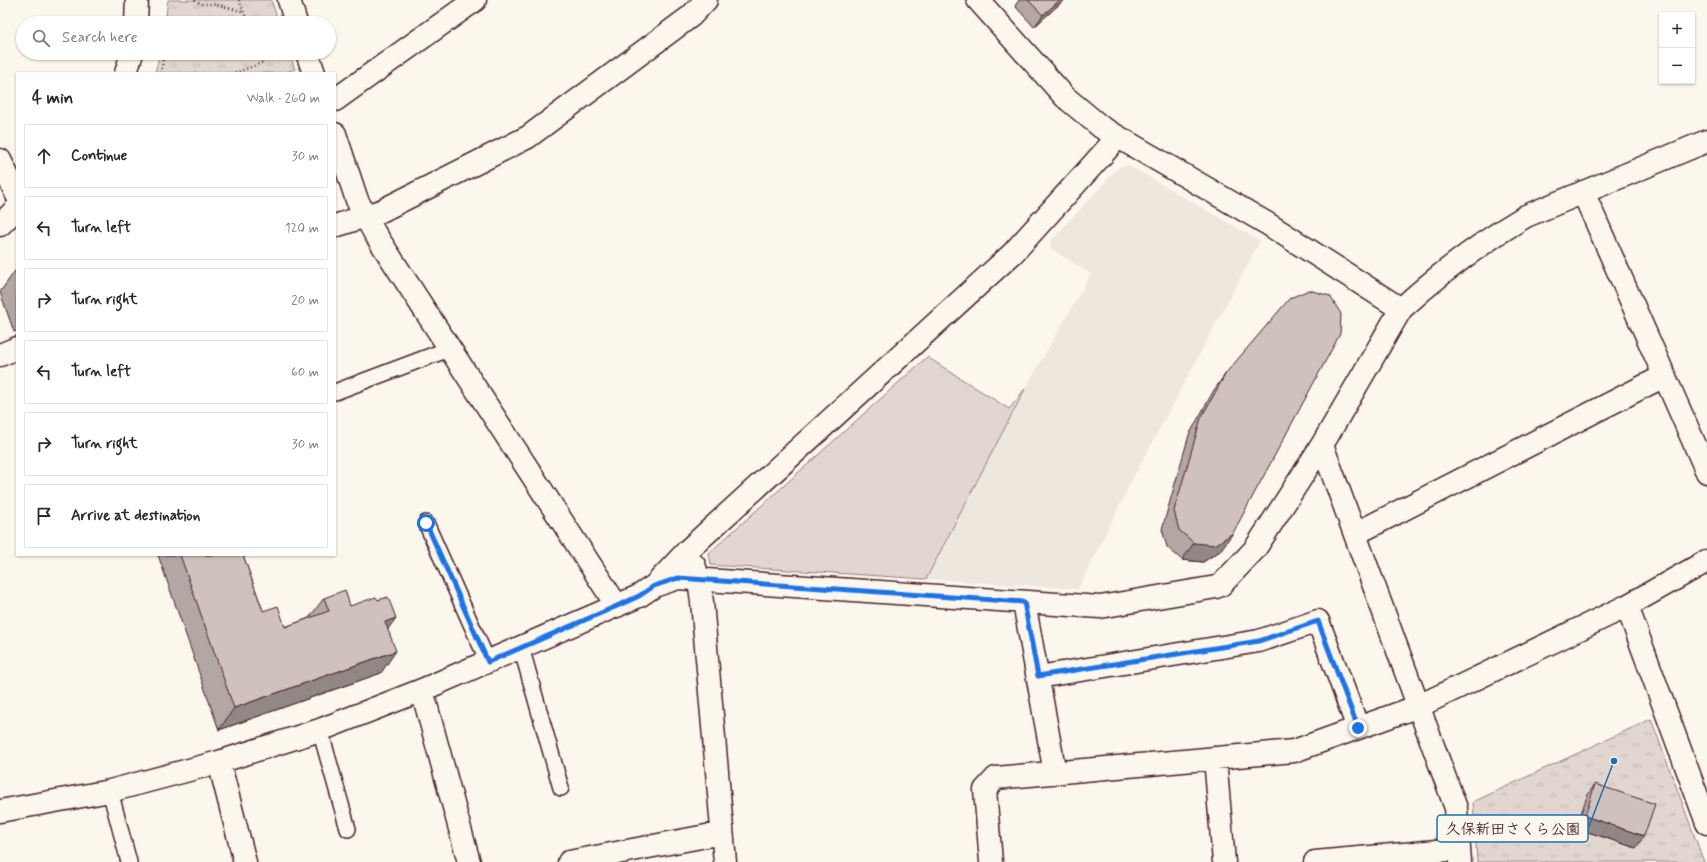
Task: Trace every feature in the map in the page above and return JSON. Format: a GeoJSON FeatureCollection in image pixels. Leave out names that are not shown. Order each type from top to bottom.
{"type":"FeatureCollection","features":[{"type":"Feature","properties":{"kind":"street"},"geometry":{"type":"LineString","coordinates":[[136,16],[137,0]]}},
{"type":"Feature","properties":{"kind":"street"},"geometry":{"type":"LineString","coordinates":[[289,0],[294,16]]}},
{"type":"Feature","properties":{"kind":"street"},"geometry":{"type":"LineString","coordinates":[[336,99],[475,0]]}},
{"type":"Feature","properties":{"kind":"street"},"geometry":{"type":"LineString","coordinates":[[336,226],[381,211],[528,137],[691,16],[706,0]]}},
{"type":"Feature","properties":{"kind":"street"},"geometry":{"type":"LineString","coordinates":[[984,2],[1065,97],[1101,127],[1268,224],[1401,309]]}},
{"type":"Feature","properties":{"kind":"street"},"geometry":{"type":"LineString","coordinates":[[126,72],[130,60]]}},
{"type":"Feature","properties":{"kind":"street"},"geometry":{"type":"LineString","coordinates":[[309,60],[314,72]]}},
{"type":"Feature","properties":{"kind":"street"},"geometry":{"type":"LineString","coordinates":[[336,137],[357,200],[374,232],[617,606]]}},
{"type":"Feature","properties":{"kind":"street"},"geometry":{"type":"LineString","coordinates":[[0,811],[110,791],[219,762],[320,730],[422,690],[639,596],[654,586],[688,550],[1013,253],[1118,137]]}},
{"type":"Feature","properties":{"kind":"street"},"geometry":{"type":"LineString","coordinates":[[654,586],[678,578],[1100,607],[1221,585],[1255,549],[1322,445],[1401,309],[1422,289],[1501,231],[1526,216],[1707,140]]}},
{"type":"Feature","properties":{"kind":"street"},"geometry":{"type":"LineString","coordinates":[[0,160],[16,192]]}},
{"type":"Feature","properties":{"kind":"street"},"geometry":{"type":"LineString","coordinates":[[1583,192],[1707,472]]}},
{"type":"Feature","properties":{"kind":"street"},"geometry":{"type":"LineString","coordinates":[[0,225],[16,209]]}},
{"type":"Feature","properties":{"kind":"street"},"geometry":{"type":"LineString","coordinates":[[0,355],[16,348]]}},
{"type":"Feature","properties":{"kind":"street"},"geometry":{"type":"LineString","coordinates":[[1355,534],[1664,376]]}},
{"type":"Feature","properties":{"kind":"street"},"geometry":{"type":"LineString","coordinates":[[1315,862],[1459,855],[1456,808],[1322,445]]}},
{"type":"Feature","properties":{"kind":"street"},"geometry":{"type":"LineString","coordinates":[[688,550],[699,580],[725,862]]}},
{"type":"Feature","properties":{"kind":"street"},"geometry":{"type":"LineString","coordinates":[[992,862],[986,790],[996,778],[1294,751],[1419,706],[1627,606],[1707,561]]}},
{"type":"Feature","properties":{"kind":"street"},"geometry":{"type":"LineString","coordinates":[[1024,602],[1055,773]]}},
{"type":"Feature","properties":{"kind":"street"},"geometry":{"type":"LineString","coordinates":[[1627,606],[1707,824]]}},
{"type":"Feature","properties":{"kind":"street"},"geometry":{"type":"LineString","coordinates":[[1038,676],[1259,641],[1318,621],[1358,728]]}},
{"type":"Feature","properties":{"kind":"street"},"geometry":{"type":"LineString","coordinates":[[422,690],[469,862]]}},
{"type":"Feature","properties":{"kind":"street"},"geometry":{"type":"LineString","coordinates":[[1215,758],[1224,862]]}},
{"type":"Feature","properties":{"kind":"street"},"geometry":{"type":"LineString","coordinates":[[219,762],[245,862]]}},
{"type":"Feature","properties":{"kind":"street"},"geometry":{"type":"LineString","coordinates":[[569,862],[722,833]]}},
{"type":"Feature","properties":{"kind":"lane"},"geometry":{"type":"LineString","coordinates":[[336,392],[450,349]]}},
{"type":"Feature","properties":{"kind":"lane"},"geometry":{"type":"LineString","coordinates":[[426,523],[488,662]]}},
{"type":"Feature","properties":{"kind":"lane"},"geometry":{"type":"LineString","coordinates":[[521,647],[561,788]]}},
{"type":"Feature","properties":{"kind":"lane"},"geometry":{"type":"LineString","coordinates":[[320,730],[348,829]]}},
{"type":"Feature","properties":{"kind":"lane"},"geometry":{"type":"LineString","coordinates":[[110,791],[129,862]]}},
{"type":"Feature","properties":{"kind":"path"},"geometry":{"type":"LineString","coordinates":[[196,0],[200,4],[215,4],[244,12]]}},
{"type":"Feature","properties":{"kind":"path"},"geometry":{"type":"LineString","coordinates":[[239,0],[245,16]]}},
{"type":"Feature","properties":{"kind":"path"},"geometry":{"type":"LineString","coordinates":[[161,72],[163,60]]}},
{"type":"Feature","properties":{"kind":"path"},"geometry":{"type":"LineString","coordinates":[[238,72],[264,62],[263,60]]}},
{"type":"Feature","properties":{"kind":"shaded area"},"geometry":{"type":"Polygon","coordinates":[[[1128,165],[1260,241],[1130,484],[1078,589],[926,579],[1025,389],[1091,274],[1051,249],[1051,241],[1119,167],[1128,165]]]}},
{"type":"Feature","properties":{"kind":"green space"},"geometry":{"type":"Polygon","coordinates":[[[168,0],[271,0],[277,16],[166,16],[168,0]]]}},
{"type":"Feature","properties":{"kind":"green space"},"geometry":{"type":"Polygon","coordinates":[[[158,60],[292,60],[295,69],[286,72],[155,72],[158,60]]]}},
{"type":"Feature","properties":{"kind":"green space"},"geometry":{"type":"Polygon","coordinates":[[[927,357],[1009,409],[1025,389],[926,579],[711,565],[709,553],[927,357]]]}},
{"type":"Feature","properties":{"kind":"green space"},"geometry":{"type":"Polygon","coordinates":[[[1651,719],[1704,862],[1477,862],[1473,802],[1651,719]]]}},
{"type":"Feature","properties":{"kind":"building"},"geometry":{"type":"Polygon","coordinates":[[[1028,0],[1060,0],[1043,15],[1028,0]]]}},
{"type":"Feature","properties":{"kind":"building"},"geometry":{"type":"Polygon","coordinates":[[[1309,290],[1330,296],[1341,314],[1340,334],[1233,533],[1215,545],[1194,543],[1179,530],[1174,511],[1201,418],[1226,373],[1290,298],[1309,290]]]}},
{"type":"Feature","properties":{"kind":"building"},"geometry":{"type":"Polygon","coordinates":[[[180,556],[243,556],[263,611],[278,606],[285,627],[329,611],[324,598],[345,590],[350,606],[376,597],[378,600],[388,597],[396,618],[385,622],[396,651],[234,708],[180,556]]]}},
{"type":"Feature","properties":{"kind":"building"},"geometry":{"type":"Polygon","coordinates":[[[1595,784],[1655,804],[1644,836],[1585,816],[1595,784]]]}},
{"type":"Feature","properties":{"kind":"place","name":"久保新田さくら公園"},"geometry":{"type":"Point","coordinates":[1614,761]}},
{"type":"Feature","properties":{"kind":"route"},"geometry":{"type":"LineString","coordinates":[[426,523],[488,662],[639,596],[654,586],[678,578],[1024,602],[1038,676],[1259,641],[1318,621],[1358,728]]}}]}
